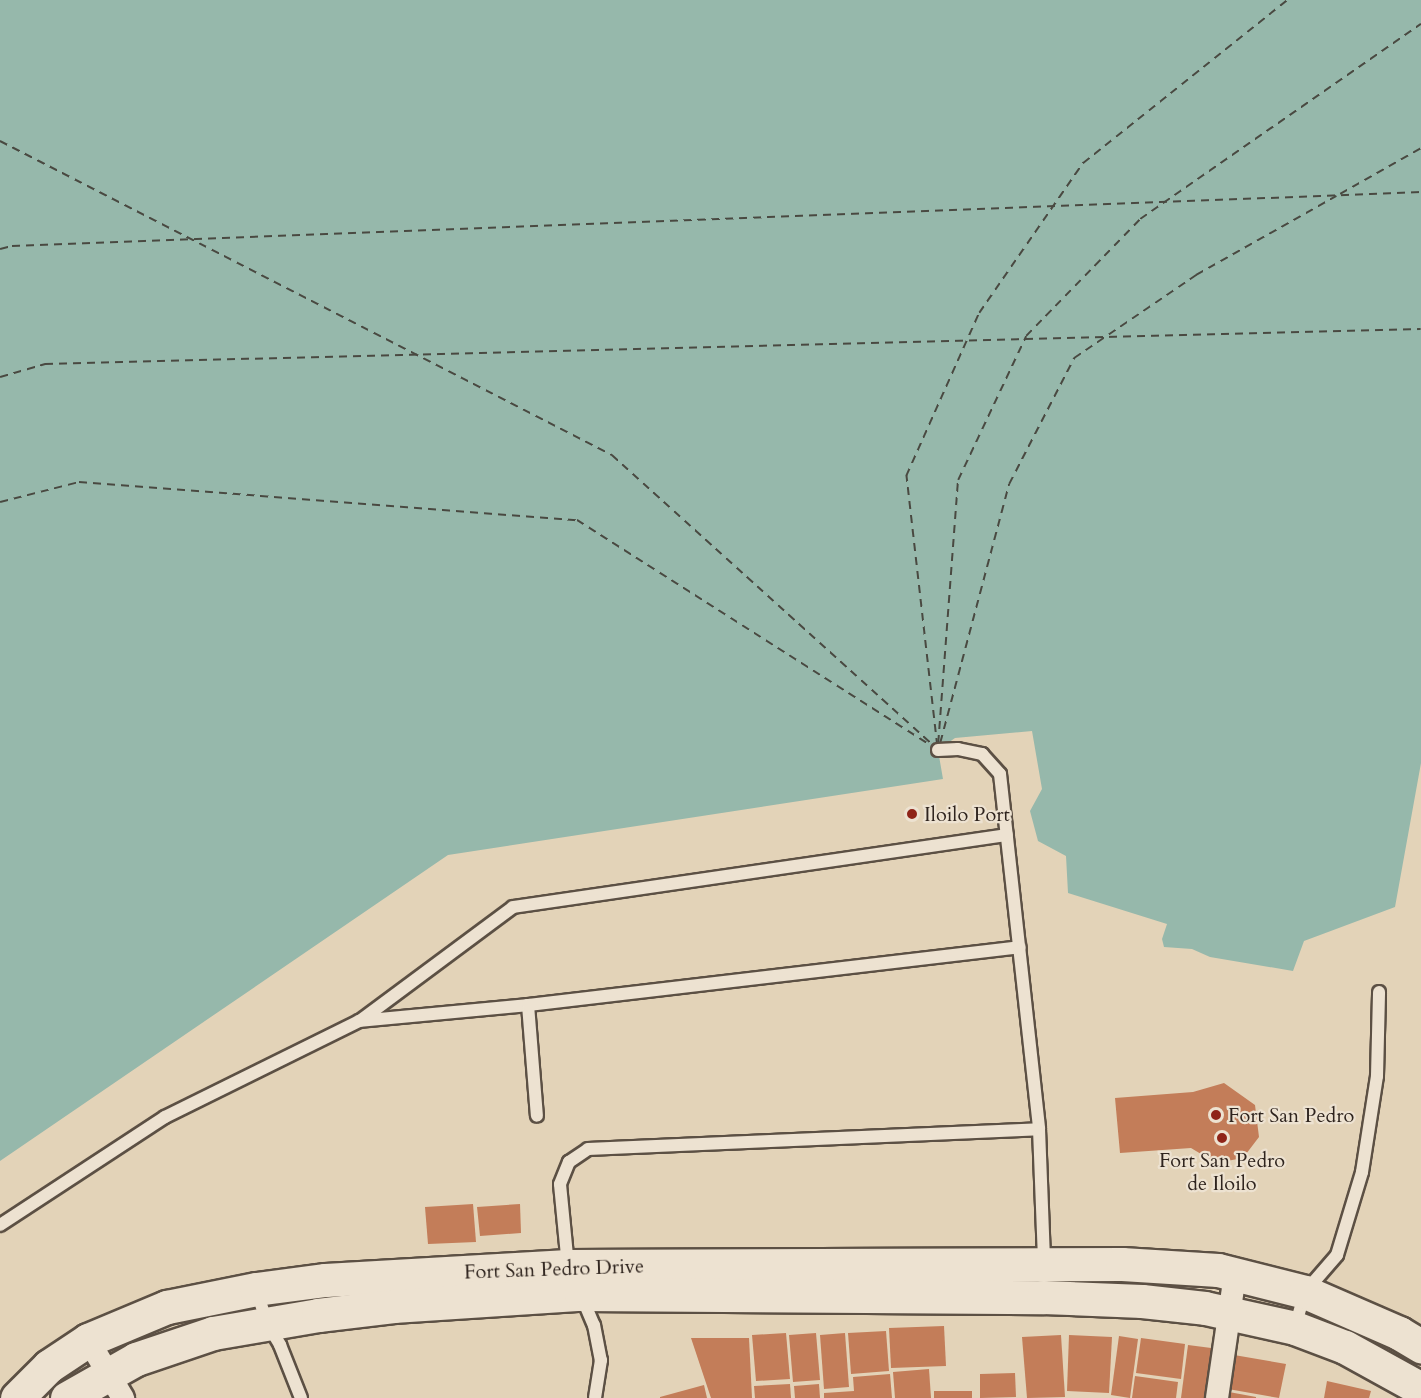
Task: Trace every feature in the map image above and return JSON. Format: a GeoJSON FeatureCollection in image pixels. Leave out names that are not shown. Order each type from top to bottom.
{"type":"FeatureCollection","features":[{"type":"Feature","properties":{"kind":"main road","name":"Fort San Pedro Drive"},"geometry":{"type":"LineString","coordinates":[[17,1398],[49,1366],[88,1340],[166,1307],[325,1280],[1043,1280],[1122,1264],[1235,1274],[1305,1292],[1400,1333],[1421,1346]]}},
{"type":"Feature","properties":{"kind":"main road","name":"Fort San Pedro Drive"},"geometry":{"type":"LineString","coordinates":[[67,1398],[115,1386],[162,1349],[213,1332],[574,1280]]}},
{"type":"Feature","properties":{"kind":"main road","name":"Fort San Pedro Drive"},"geometry":{"type":"LineString","coordinates":[[1043,1280],[1142,1301],[1230,1311],[1295,1328],[1345,1347],[1421,1389]]}},
{"type":"Feature","properties":{"kind":"street"},"geometry":{"type":"LineString","coordinates":[[1217,1398],[1235,1274]]}},
{"type":"Feature","properties":{"kind":"street"},"geometry":{"type":"LineString","coordinates":[[88,1340],[115,1386]]}},
{"type":"Feature","properties":{"kind":"lane"},"geometry":{"type":"LineString","coordinates":[[938,750],[958,748],[982,754],[1000,774],[1040,1129],[1043,1280]]}},
{"type":"Feature","properties":{"kind":"lane"},"geometry":{"type":"LineString","coordinates":[[0,1225],[165,1117],[360,1021],[513,907],[1007,836]]}},
{"type":"Feature","properties":{"kind":"lane"},"geometry":{"type":"LineString","coordinates":[[360,1021],[528,1005],[1020,947]]}},
{"type":"Feature","properties":{"kind":"lane"},"geometry":{"type":"LineString","coordinates":[[1295,1328],[1305,1292],[1337,1255],[1362,1172],[1377,1076],[1379,992]]}},
{"type":"Feature","properties":{"kind":"lane"},"geometry":{"type":"LineString","coordinates":[[528,1005],[537,1116]]}},
{"type":"Feature","properties":{"kind":"lane"},"geometry":{"type":"LineString","coordinates":[[595,1398],[601,1360],[594,1325],[574,1280],[560,1184],[569,1162],[588,1149],[1040,1129]]}},
{"type":"Feature","properties":{"kind":"lane"},"geometry":{"type":"LineString","coordinates":[[256,1290],[267,1323],[280,1345],[301,1398]]}},
{"type":"Feature","properties":{"kind":"shaded area"},"geometry":{"type":"Polygon","coordinates":[[[0,0],[1421,0],[1421,763],[1395,907],[1304,941],[1293,971],[1210,957],[1192,949],[1164,947],[1162,939],[1167,924],[1068,893],[1066,856],[1038,841],[1030,811],[1042,789],[1032,731],[955,738],[938,750],[943,779],[448,855],[0,1161],[0,0]]]}},
{"type":"Feature","properties":{"kind":"building"},"geometry":{"type":"Polygon","coordinates":[[[1224,1083],[1255,1105],[1259,1137],[1243,1158],[1216,1163],[1191,1148],[1120,1153],[1115,1098],[1193,1092],[1224,1083]]]}},
{"type":"Feature","properties":{"kind":"building"},"geometry":{"type":"Polygon","coordinates":[[[473,1204],[476,1242],[428,1244],[425,1207],[473,1204]]]}},
{"type":"Feature","properties":{"kind":"building"},"geometry":{"type":"Polygon","coordinates":[[[520,1204],[521,1233],[480,1236],[477,1207],[520,1204]]]}},
{"type":"Feature","properties":{"kind":"building"},"geometry":{"type":"Polygon","coordinates":[[[944,1326],[946,1366],[891,1368],[889,1328],[944,1326]]]}},
{"type":"Feature","properties":{"kind":"building"},"geometry":{"type":"Polygon","coordinates":[[[886,1331],[889,1371],[851,1374],[848,1333],[886,1331]]]}},
{"type":"Feature","properties":{"kind":"building"},"geometry":{"type":"Polygon","coordinates":[[[786,1333],[790,1379],[756,1381],[752,1335],[786,1333]]]}},
{"type":"Feature","properties":{"kind":"building"},"geometry":{"type":"Polygon","coordinates":[[[816,1333],[820,1380],[793,1382],[789,1335],[816,1333]]]}},
{"type":"Feature","properties":{"kind":"building"},"geometry":{"type":"Polygon","coordinates":[[[845,1333],[849,1387],[824,1389],[820,1335],[845,1333]]]}},
{"type":"Feature","properties":{"kind":"building"},"geometry":{"type":"Polygon","coordinates":[[[1061,1335],[1065,1397],[1027,1398],[1022,1337],[1061,1335]]]}},
{"type":"Feature","properties":{"kind":"building"},"geometry":{"type":"Polygon","coordinates":[[[1069,1335],[1112,1337],[1109,1393],[1067,1391],[1069,1335]]]}},
{"type":"Feature","properties":{"kind":"building"},"geometry":{"type":"Polygon","coordinates":[[[1119,1336],[1138,1339],[1130,1398],[1111,1395],[1119,1336]]]}},
{"type":"Feature","properties":{"kind":"building"},"geometry":{"type":"Polygon","coordinates":[[[691,1338],[749,1338],[752,1398],[711,1398],[691,1338]]]}},
{"type":"Feature","properties":{"kind":"building"},"geometry":{"type":"Polygon","coordinates":[[[1141,1338],[1185,1344],[1181,1379],[1136,1373],[1141,1338]]]}},
{"type":"Feature","properties":{"kind":"building"},"geometry":{"type":"Polygon","coordinates":[[[1188,1345],[1219,1349],[1212,1398],[1181,1398],[1188,1345]]]}},
{"type":"Feature","properties":{"kind":"building"},"geometry":{"type":"Polygon","coordinates":[[[1234,1355],[1286,1364],[1279,1398],[1228,1389],[1234,1355]]]}},
{"type":"Feature","properties":{"kind":"building"},"geometry":{"type":"Polygon","coordinates":[[[929,1369],[931,1398],[895,1398],[893,1372],[929,1369]]]}},
{"type":"Feature","properties":{"kind":"building"},"geometry":{"type":"Polygon","coordinates":[[[1015,1373],[1016,1397],[980,1398],[980,1374],[1015,1373]]]}},
{"type":"Feature","properties":{"kind":"building"},"geometry":{"type":"Polygon","coordinates":[[[890,1374],[892,1398],[824,1398],[824,1393],[854,1391],[853,1377],[890,1374]]]}},
{"type":"Feature","properties":{"kind":"building"},"geometry":{"type":"Polygon","coordinates":[[[1135,1376],[1178,1382],[1176,1398],[1132,1398],[1135,1376]]]}},
{"type":"Feature","properties":{"kind":"building"},"geometry":{"type":"Polygon","coordinates":[[[1327,1381],[1371,1391],[1369,1398],[1324,1398],[1327,1381]]]}},
{"type":"Feature","properties":{"kind":"building"},"geometry":{"type":"Polygon","coordinates":[[[790,1384],[791,1398],[755,1398],[754,1386],[790,1384]]]}},
{"type":"Feature","properties":{"kind":"building"},"geometry":{"type":"Polygon","coordinates":[[[819,1384],[820,1398],[795,1398],[794,1386],[819,1384]]]}},
{"type":"Feature","properties":{"kind":"building"},"geometry":{"type":"Polygon","coordinates":[[[704,1385],[707,1398],[660,1398],[660,1397],[704,1385]]]}},
{"type":"Feature","properties":{"kind":"building"},"geometry":{"type":"Polygon","coordinates":[[[934,1391],[972,1391],[972,1398],[934,1398],[934,1391]]]}},
{"type":"Feature","properties":{"kind":"building"},"geometry":{"type":"Polygon","coordinates":[[[1229,1392],[1256,1397],[1256,1398],[1228,1398],[1229,1392]]]}},
{"type":"Feature","properties":{"kind":"ferry route"},"geometry":{"type":"LineString","coordinates":[[937,746],[906,476],[979,313],[1083,163],[1287,0]]}},
{"type":"Feature","properties":{"kind":"ferry route"},"geometry":{"type":"LineString","coordinates":[[938,743],[958,480],[1026,336],[1140,219],[1421,24]]}},
{"type":"Feature","properties":{"kind":"ferry route"},"geometry":{"type":"LineString","coordinates":[[0,141],[612,455],[935,747]]}},
{"type":"Feature","properties":{"kind":"ferry route"},"geometry":{"type":"LineString","coordinates":[[1340,194],[1421,148]]}},
{"type":"Feature","properties":{"kind":"ferry route"},"geometry":{"type":"LineString","coordinates":[[0,249],[12,246],[1421,192]]}},
{"type":"Feature","properties":{"kind":"ferry route"},"geometry":{"type":"LineString","coordinates":[[940,743],[1009,484],[1074,358],[1196,275],[1336,196]]}},
{"type":"Feature","properties":{"kind":"ferry route"},"geometry":{"type":"LineString","coordinates":[[0,377],[45,364],[1421,329]]}},
{"type":"Feature","properties":{"kind":"ferry route"},"geometry":{"type":"LineString","coordinates":[[0,502],[79,482],[577,520],[932,746]]}},
{"type":"Feature","properties":{"kind":"place","name":"Iloilo Port"},"geometry":{"type":"Point","coordinates":[912,814]}},
{"type":"Feature","properties":{"kind":"place","name":"Fort San Pedro"},"geometry":{"type":"Point","coordinates":[1216,1115]}},
{"type":"Feature","properties":{"kind":"place","name":"Fort San Pedro de Iloilo"},"geometry":{"type":"Point","coordinates":[1222,1138]}}]}
